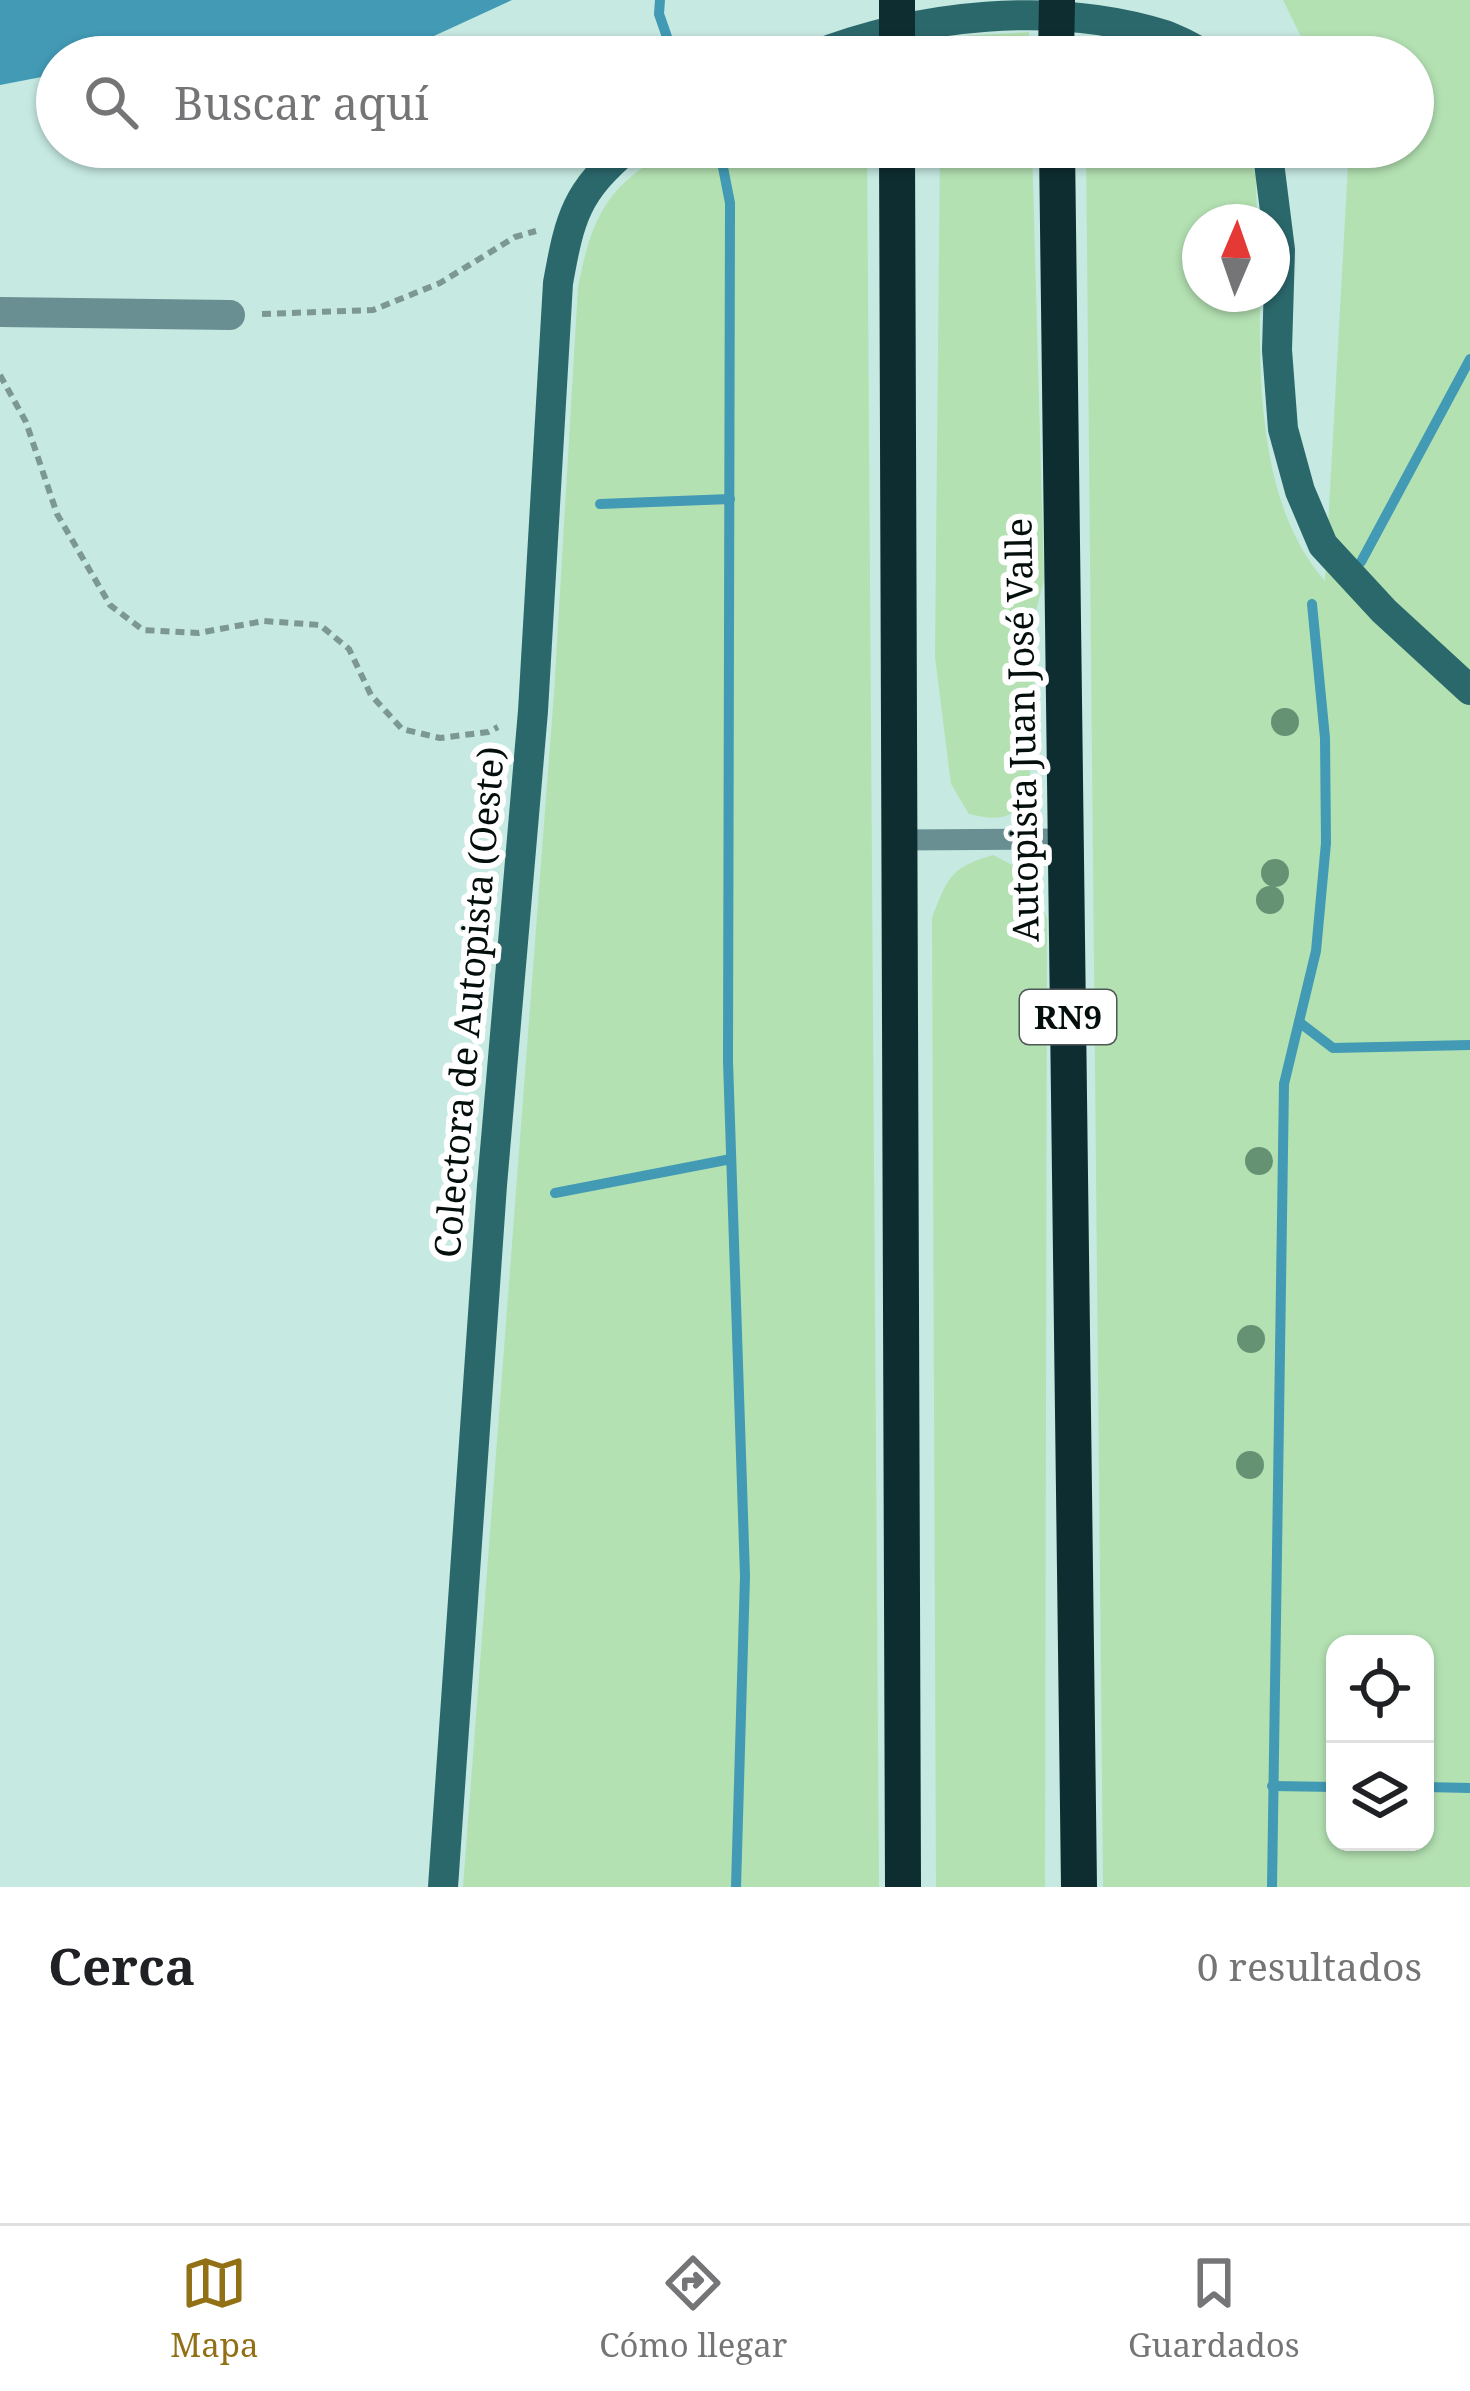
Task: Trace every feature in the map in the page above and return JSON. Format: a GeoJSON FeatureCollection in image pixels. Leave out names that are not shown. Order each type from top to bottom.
{"type":"FeatureCollection","features":[{"type":"Feature","properties":{"kind":"highway"},"geometry":{"type":"LineString","coordinates":[[897,0],[897,36]]}},
{"type":"Feature","properties":{"kind":"highway"},"geometry":{"type":"LineString","coordinates":[[1056,36],[1057,0]]}},
{"type":"Feature","properties":{"kind":"highway"},"geometry":{"type":"LineString","coordinates":[[897,168],[903,1887]]}},
{"type":"Feature","properties":{"kind":"highway","name":"Autopista Juan José Valle"},"geometry":{"type":"LineString","coordinates":[[1057,168],[1079,1887]]}},
{"type":"Feature","properties":{"kind":"main road"},"geometry":{"type":"LineString","coordinates":[[872,36],[973,11],[1009,8],[1096,12],[1137,22],[1165,36]]}},
{"type":"Feature","properties":{"kind":"main road","name":"Colectora de Autopista (Oeste)"},"geometry":{"type":"LineString","coordinates":[[443,1887],[532,711],[558,283],[569,222],[605,168]]}},
{"type":"Feature","properties":{"kind":"main road"},"geometry":{"type":"LineString","coordinates":[[1270,168],[1280,250],[1277,350],[1283,429],[1300,491],[1323,545],[1384,611],[1470,690]]}},
{"type":"Feature","properties":{"kind":"street"},"geometry":{"type":"LineString","coordinates":[[0,312],[230,315]]}},
{"type":"Feature","properties":{"kind":"lane"},"geometry":{"type":"LineString","coordinates":[[899,840],[1066,839]]}},
{"type":"Feature","properties":{"kind":"path"},"geometry":{"type":"LineString","coordinates":[[230,315],[374,310],[440,283],[515,237],[569,222]]}},
{"type":"Feature","properties":{"kind":"path"},"geometry":{"type":"LineString","coordinates":[[0,375],[26,422],[57,514],[110,605],[143,630],[198,633],[264,621],[320,625],[349,649],[371,695],[402,729],[440,738],[488,732],[532,711]]}},
{"type":"Feature","properties":{"kind":"green space"},"geometry":{"type":"Polygon","coordinates":[[[1283,0],[1470,0],[1470,1887],[1103,1887],[1086,168],[1253,168],[1257,204],[1182,204],[1182,312],[1260,312],[1268,445],[1287,518],[1325,581],[1348,168],[1434,168],[1434,36],[1301,36],[1283,0]]]}},
{"type":"Feature","properties":{"kind":"green space"},"geometry":{"type":"Polygon","coordinates":[[[1029,32],[1029,36],[962,36],[1029,32]]]}},
{"type":"Feature","properties":{"kind":"green space"},"geometry":{"type":"Polygon","coordinates":[[[643,168],[867,168],[879,1887],[463,1887],[554,693],[578,288],[597,221],[643,168]]]}},
{"type":"Feature","properties":{"kind":"green space"},"geometry":{"type":"Polygon","coordinates":[[[940,168],[1033,168],[1044,579],[1034,625],[1029,776],[1023,797],[1009,814],[998,818],[969,814],[951,784],[935,657],[940,168]]]}},
{"type":"Feature","properties":{"kind":"green space"},"geometry":{"type":"Polygon","coordinates":[[[993,855],[1020,869],[1047,918],[1045,1887],[936,1887],[932,918],[952,876],[993,855]]]}},
{"type":"Feature","properties":{"kind":"water"},"geometry":{"type":"Polygon","coordinates":[[[0,0],[512,0],[434,36],[36,36],[36,78],[0,85],[0,0]]]}},
{"type":"Feature","properties":{"kind":"waterway"},"geometry":{"type":"LineString","coordinates":[[660,0],[667,36]]}},
{"type":"Feature","properties":{"kind":"waterway"},"geometry":{"type":"LineString","coordinates":[[723,168],[730,203],[728,1061],[745,1576],[736,1887]]}},
{"type":"Feature","properties":{"kind":"waterway"},"geometry":{"type":"LineString","coordinates":[[1361,562],[1470,359]]}},
{"type":"Feature","properties":{"kind":"waterway"},"geometry":{"type":"LineString","coordinates":[[600,504],[730,499]]}},
{"type":"Feature","properties":{"kind":"waterway"},"geometry":{"type":"LineString","coordinates":[[1272,1887],[1284,1084],[1316,951],[1326,843],[1325,738],[1312,604]]}},
{"type":"Feature","properties":{"kind":"waterway"},"geometry":{"type":"LineString","coordinates":[[1299,1022],[1333,1048],[1470,1045]]}},
{"type":"Feature","properties":{"kind":"waterway"},"geometry":{"type":"LineString","coordinates":[[555,1193],[731,1159]]}},
{"type":"Feature","properties":{"kind":"waterway"},"geometry":{"type":"LineString","coordinates":[[1272,1786],[1326,1787]]}},
{"type":"Feature","properties":{"kind":"waterway"},"geometry":{"type":"LineString","coordinates":[[1434,1787],[1470,1788]]}}]}
